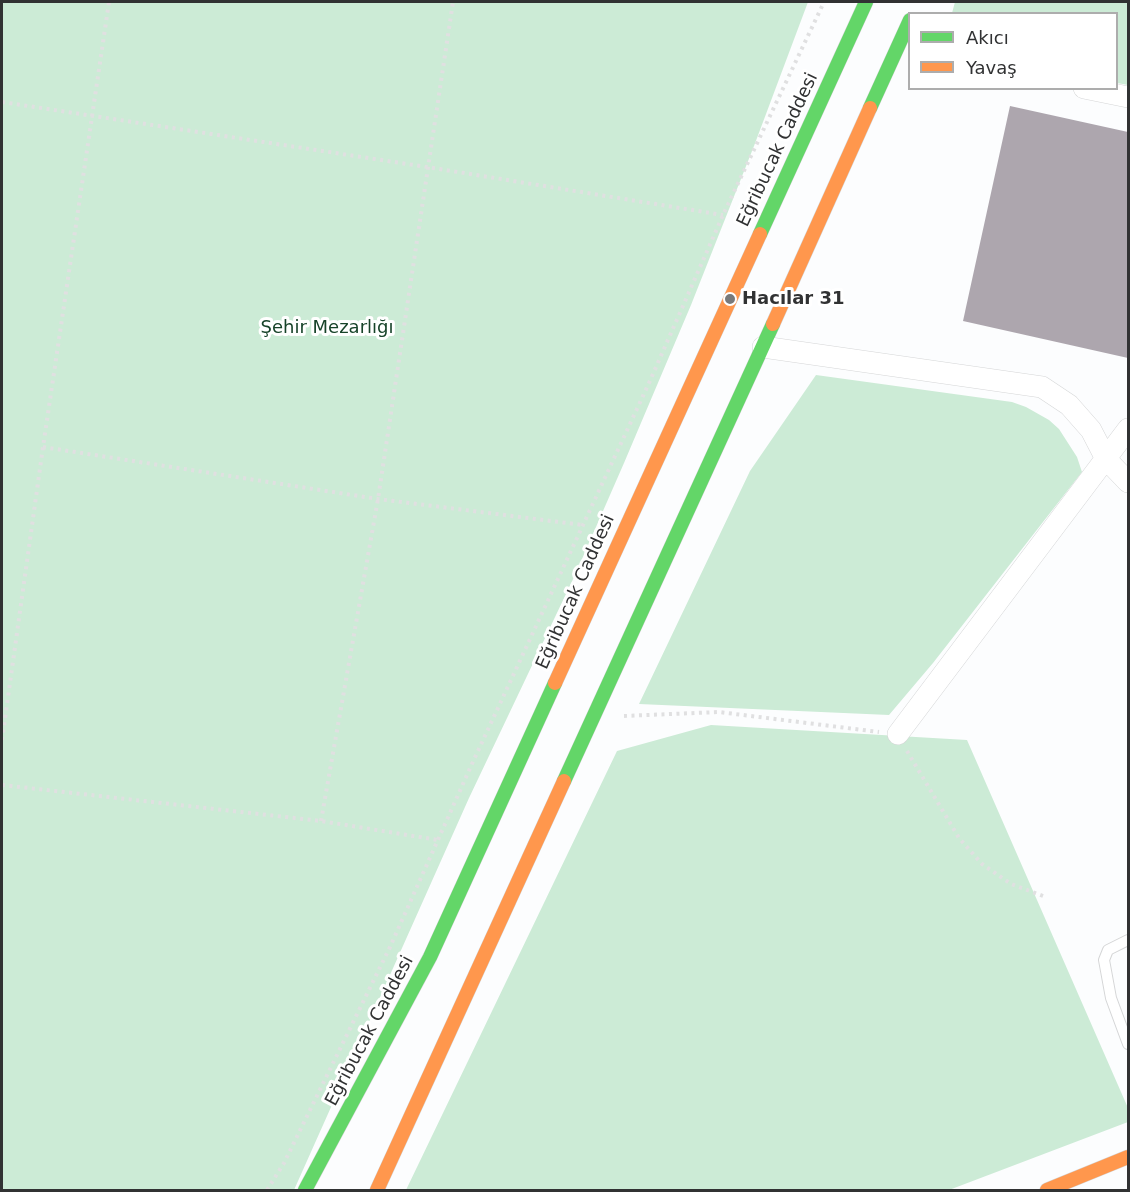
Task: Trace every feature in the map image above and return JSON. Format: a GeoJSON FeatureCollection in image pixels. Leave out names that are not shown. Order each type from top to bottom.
{"type":"FeatureCollection","features":[{"type":"Feature","properties":{"kind":"main road","name":"Eğribucak Caddesi"},"geometry":{"type":"LineString","coordinates":[[305,1191],[430,957],[867,2]]}},
{"type":"Feature","properties":{"kind":"main road"},"geometry":{"type":"LineString","coordinates":[[376,1191],[762,347],[902,53],[908,30]]}},
{"type":"Feature","properties":{"kind":"main road"},"geometry":{"type":"LineString","coordinates":[[1047,1191],[1128,1157]]}},
{"type":"Feature","properties":{"kind":"street"},"geometry":{"type":"LineString","coordinates":[[1094,90],[1128,97]]}},
{"type":"Feature","properties":{"kind":"street"},"geometry":{"type":"LineString","coordinates":[[762,347],[1041,387],[1069,405],[1091,430],[1106,459],[1128,482]]}},
{"type":"Feature","properties":{"kind":"street"},"geometry":{"type":"LineString","coordinates":[[898,734],[1128,429]]}},
{"type":"Feature","properties":{"kind":"lane"},"geometry":{"type":"LineString","coordinates":[[1128,940],[1108,950],[1104,960],[1111,998],[1123,1016],[1128,1044]]}},
{"type":"Feature","properties":{"kind":"path"},"geometry":{"type":"LineString","coordinates":[[2,740],[109,2]]}},
{"type":"Feature","properties":{"kind":"path"},"geometry":{"type":"LineString","coordinates":[[321,821],[378,499],[453,2]]}},
{"type":"Feature","properties":{"kind":"path"},"geometry":{"type":"LineString","coordinates":[[267,1191],[284,1163],[385,957],[649,383],[723,215],[824,2]]}},
{"type":"Feature","properties":{"kind":"path"},"geometry":{"type":"LineString","coordinates":[[2,102],[723,215]]}},
{"type":"Feature","properties":{"kind":"path"},"geometry":{"type":"LineString","coordinates":[[43,447],[378,499],[583,525]]}},
{"type":"Feature","properties":{"kind":"path"},"geometry":{"type":"LineString","coordinates":[[591,718],[719,712],[898,734],[958,838],[982,864],[1011,884],[1043,896]]}},
{"type":"Feature","properties":{"kind":"path"},"geometry":{"type":"LineString","coordinates":[[2,785],[321,821],[438,840]]}},
{"type":"Feature","properties":{"kind":"green space","name":"Şehir Mezarlığı"},"geometry":{"type":"Polygon","coordinates":[[[2,2],[808,2],[691,305],[624,463],[575,575],[469,798],[294,1190],[2,1190],[2,2]]]}},
{"type":"Feature","properties":{"kind":"green space"},"geometry":{"type":"Polygon","coordinates":[[[955,2],[1128,2],[1128,85],[1118,83],[1118,12],[952,12],[955,2]]]}},
{"type":"Feature","properties":{"kind":"green space"},"geometry":{"type":"Polygon","coordinates":[[[816,375],[1012,402],[1026,407],[1049,420],[1059,429],[1077,457],[1082,472],[933,663],[889,715],[639,704],[750,471],[816,375]]]}},
{"type":"Feature","properties":{"kind":"green space"},"geometry":{"type":"Polygon","coordinates":[[[711,725],[967,740],[1128,1108],[1128,1122],[949,1190],[406,1190],[617,751],[711,725]]]}},
{"type":"Feature","properties":{"kind":"building"},"geometry":{"type":"Polygon","coordinates":[[[1010,106],[1128,132],[1128,358],[963,321],[1010,106]]]}},
{"type":"Feature","properties":{"kind":"traffic: fast"},"geometry":{"type":"LineString","coordinates":[[760,234],[866,2]]}},
{"type":"Feature","properties":{"kind":"traffic: fast"},"geometry":{"type":"LineString","coordinates":[[870,108],[908,24]]}},
{"type":"Feature","properties":{"kind":"traffic: fast"},"geometry":{"type":"LineString","coordinates":[[564,781],[773,324]]}},
{"type":"Feature","properties":{"kind":"traffic: fast"},"geometry":{"type":"LineString","coordinates":[[305,1190],[430,957],[555,683]]}},
{"type":"Feature","properties":{"kind":"traffic: slow"},"geometry":{"type":"LineString","coordinates":[[773,324],[870,108]]}},
{"type":"Feature","properties":{"kind":"traffic: slow"},"geometry":{"type":"LineString","coordinates":[[555,683],[760,234]]}},
{"type":"Feature","properties":{"kind":"traffic: slow"},"geometry":{"type":"LineString","coordinates":[[377,1190],[564,781]]}},
{"type":"Feature","properties":{"kind":"traffic: slow"},"geometry":{"type":"LineString","coordinates":[[1047,1190],[1128,1157]]}},
{"type":"Feature","properties":{"kind":"place","name":"Hacılar 31"},"geometry":{"type":"Point","coordinates":[730,299]}}]}
